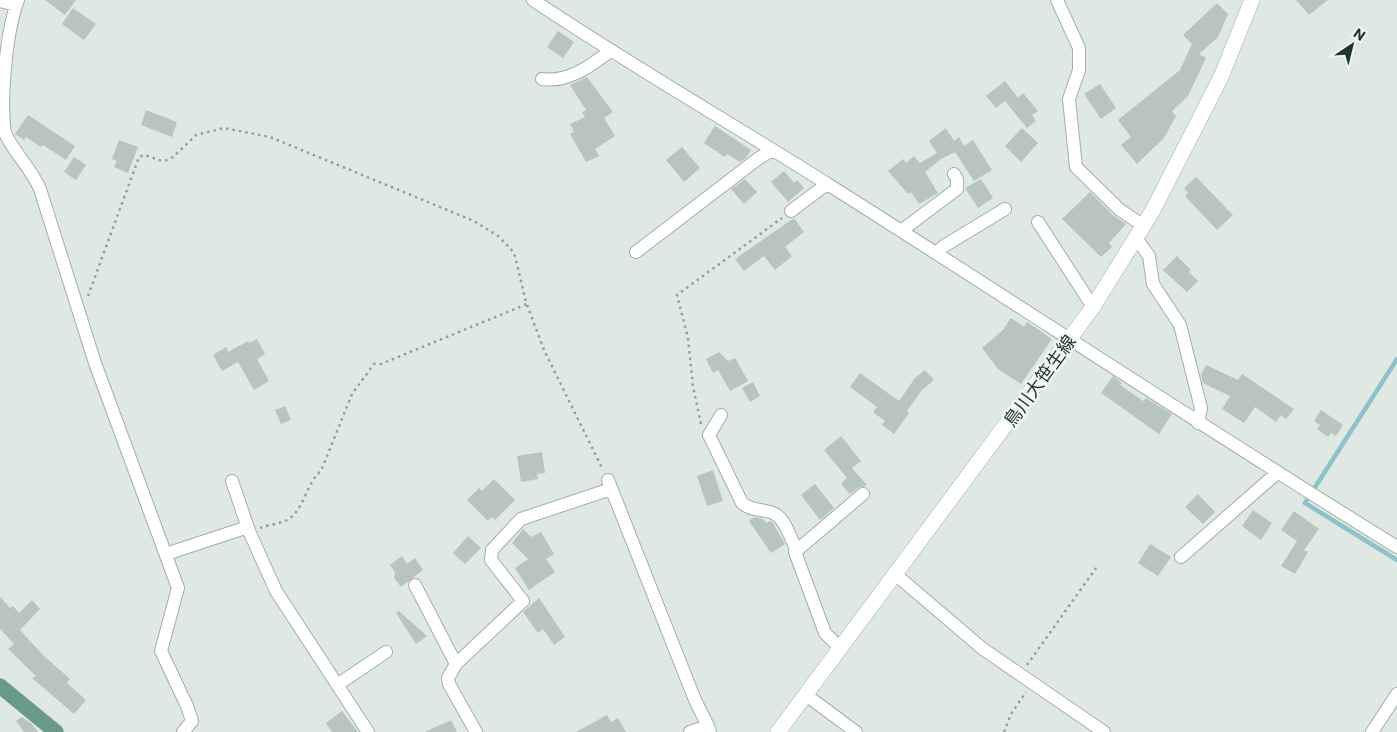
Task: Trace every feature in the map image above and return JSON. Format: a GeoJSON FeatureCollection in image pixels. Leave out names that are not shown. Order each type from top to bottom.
{"type":"FeatureCollection","features":[{"type":"Feature","properties":{"kind":"main road"},"geometry":{"type":"LineString","coordinates":[[0,686],[56,732]]}},
{"type":"Feature","properties":{"kind":"street"},"geometry":{"type":"LineString","coordinates":[[533,0],[610,51],[827,184],[1198,423],[1397,547]]}},
{"type":"Feature","properties":{"kind":"street"},"geometry":{"type":"LineString","coordinates":[[1057,0],[1079,48],[1079,70],[1068,99],[1076,167],[1140,232],[1149,256],[1153,284],[1180,325],[1201,408],[1198,423]]}},
{"type":"Feature","properties":{"kind":"street","name":"鳥川大笹生線"},"geometry":{"type":"LineString","coordinates":[[778,732],[1093,307],[1140,232],[1221,77],[1252,0]]}},
{"type":"Feature","properties":{"kind":"street"},"geometry":{"type":"LineString","coordinates":[[0,1],[17,3],[5,40],[1,120],[10,142],[31,171],[40,189],[95,363],[178,588],[161,651],[188,706],[192,721],[183,732]]}},
{"type":"Feature","properties":{"kind":"street"},"geometry":{"type":"LineString","coordinates":[[542,79],[554,81],[578,73],[610,51]]}},
{"type":"Feature","properties":{"kind":"street"},"geometry":{"type":"LineString","coordinates":[[636,252],[758,158],[773,150]]}},
{"type":"Feature","properties":{"kind":"street"},"geometry":{"type":"LineString","coordinates":[[901,231],[957,189],[957,179],[954,174]]}},
{"type":"Feature","properties":{"kind":"street"},"geometry":{"type":"LineString","coordinates":[[790,211],[827,184]]}},
{"type":"Feature","properties":{"kind":"street"},"geometry":{"type":"LineString","coordinates":[[936,253],[944,246],[1004,209]]}},
{"type":"Feature","properties":{"kind":"street"},"geometry":{"type":"LineString","coordinates":[[1038,222],[1093,307]]}},
{"type":"Feature","properties":{"kind":"street"},"geometry":{"type":"LineString","coordinates":[[721,415],[709,435],[742,503],[752,509],[773,513],[780,517],[797,551],[825,633],[840,648]]}},
{"type":"Feature","properties":{"kind":"street"},"geometry":{"type":"LineString","coordinates":[[1182,557],[1277,473]]}},
{"type":"Feature","properties":{"kind":"street"},"geometry":{"type":"LineString","coordinates":[[232,481],[249,529],[276,591],[368,732]]}},
{"type":"Feature","properties":{"kind":"street"},"geometry":{"type":"LineString","coordinates":[[476,732],[449,684],[448,678],[456,664],[523,600],[491,560],[492,550],[521,520],[610,484],[695,700],[709,729],[690,732]]}},
{"type":"Feature","properties":{"kind":"street"},"geometry":{"type":"LineString","coordinates":[[797,551],[863,494]]}},
{"type":"Feature","properties":{"kind":"street"},"geometry":{"type":"LineString","coordinates":[[166,554],[249,529]]}},
{"type":"Feature","properties":{"kind":"street"},"geometry":{"type":"LineString","coordinates":[[895,574],[908,583],[955,626],[1104,732]]}},
{"type":"Feature","properties":{"kind":"street"},"geometry":{"type":"LineString","coordinates":[[415,585],[456,664]]}},
{"type":"Feature","properties":{"kind":"street"},"geometry":{"type":"LineString","coordinates":[[338,686],[386,652]]}},
{"type":"Feature","properties":{"kind":"street"},"geometry":{"type":"LineString","coordinates":[[1372,732],[1397,694]]}},
{"type":"Feature","properties":{"kind":"street"},"geometry":{"type":"LineString","coordinates":[[806,695],[856,732]]}},
{"type":"Feature","properties":{"kind":"path"},"geometry":{"type":"LineString","coordinates":[[77,306],[86,298],[91,289],[138,158],[145,155],[167,160],[173,157],[196,135],[224,128],[270,137],[482,226],[498,236],[511,249],[518,265],[527,304],[549,363],[564,388],[579,424],[610,484]]}},
{"type":"Feature","properties":{"kind":"path"},"geometry":{"type":"LineString","coordinates":[[710,431],[701,425],[693,387],[688,338],[677,295],[790,211]]}},
{"type":"Feature","properties":{"kind":"path"},"geometry":{"type":"LineString","coordinates":[[249,529],[287,520],[294,514],[315,476],[321,471],[352,394],[374,364],[381,364],[527,304]]}},
{"type":"Feature","properties":{"kind":"path"},"geometry":{"type":"LineString","coordinates":[[1004,732],[1012,714],[1023,698],[1026,678],[1096,568]]}},
{"type":"Feature","properties":{"kind":"building"},"geometry":{"type":"Polygon","coordinates":[[[45,0],[76,0],[65,15],[45,0]]]}},
{"type":"Feature","properties":{"kind":"building"},"geometry":{"type":"Polygon","coordinates":[[[1296,0],[1328,0],[1309,15],[1296,0]]]}},
{"type":"Feature","properties":{"kind":"building"},"geometry":{"type":"Polygon","coordinates":[[[1217,3],[1228,14],[1218,37],[1199,54],[1206,58],[1188,96],[1172,111],[1176,116],[1164,138],[1137,164],[1121,145],[1131,137],[1118,120],[1180,70],[1192,44],[1183,35],[1217,3]]]}},
{"type":"Feature","properties":{"kind":"building"},"geometry":{"type":"Polygon","coordinates":[[[73,8],[96,24],[84,40],[62,24],[73,8]]]}},
{"type":"Feature","properties":{"kind":"building"},"geometry":{"type":"Polygon","coordinates":[[[558,31],[574,42],[563,58],[547,47],[558,31]]]}},
{"type":"Feature","properties":{"kind":"building"},"geometry":{"type":"Polygon","coordinates":[[[587,77],[613,112],[604,118],[615,136],[595,149],[599,156],[586,162],[570,134],[574,132],[570,124],[585,117],[582,112],[586,110],[570,85],[587,77]]]}},
{"type":"Feature","properties":{"kind":"building"},"geometry":{"type":"Polygon","coordinates":[[[1005,81],[1018,98],[1023,93],[1038,111],[1032,115],[1036,121],[1027,128],[1005,101],[996,108],[986,96],[1005,81]]]}},
{"type":"Feature","properties":{"kind":"building"},"geometry":{"type":"Polygon","coordinates":[[[1100,84],[1116,108],[1101,119],[1084,94],[1100,84]]]}},
{"type":"Feature","properties":{"kind":"building"},"geometry":{"type":"Polygon","coordinates":[[[146,110],[177,122],[172,137],[141,125],[146,110]]]}},
{"type":"Feature","properties":{"kind":"building"},"geometry":{"type":"Polygon","coordinates":[[[28,115],[75,146],[66,160],[43,145],[41,147],[26,137],[24,140],[15,134],[28,115]]]}},
{"type":"Feature","properties":{"kind":"building"},"geometry":{"type":"Polygon","coordinates":[[[715,126],[751,150],[746,158],[740,162],[727,154],[725,157],[704,143],[715,126]]]}},
{"type":"Feature","properties":{"kind":"building"},"geometry":{"type":"Polygon","coordinates":[[[946,128],[954,141],[959,137],[964,146],[973,140],[992,170],[974,181],[955,152],[941,159],[925,172],[938,193],[919,204],[911,192],[908,194],[888,171],[903,159],[906,163],[914,156],[920,163],[937,153],[929,141],[946,128]]]}},
{"type":"Feature","properties":{"kind":"building"},"geometry":{"type":"Polygon","coordinates":[[[1022,128],[1038,143],[1021,162],[1005,146],[1022,128]]]}},
{"type":"Feature","properties":{"kind":"building"},"geometry":{"type":"Polygon","coordinates":[[[119,140],[138,147],[128,173],[114,167],[117,161],[112,159],[119,140]]]}},
{"type":"Feature","properties":{"kind":"building"},"geometry":{"type":"Polygon","coordinates":[[[682,147],[700,168],[684,182],[666,160],[682,147]]]}},
{"type":"Feature","properties":{"kind":"building"},"geometry":{"type":"Polygon","coordinates":[[[74,157],[86,165],[76,180],[64,172],[74,157]]]}},
{"type":"Feature","properties":{"kind":"building"},"geometry":{"type":"Polygon","coordinates":[[[784,171],[794,183],[797,180],[804,188],[788,202],[771,182],[784,171]]]}},
{"type":"Feature","properties":{"kind":"building"},"geometry":{"type":"Polygon","coordinates":[[[1196,177],[1233,215],[1217,230],[1185,196],[1188,193],[1184,188],[1196,177]]]}},
{"type":"Feature","properties":{"kind":"building"},"geometry":{"type":"Polygon","coordinates":[[[745,179],[757,192],[744,204],[731,189],[745,179]]]}},
{"type":"Feature","properties":{"kind":"building"},"geometry":{"type":"Polygon","coordinates":[[[981,179],[993,198],[978,208],[965,188],[981,179]]]}},
{"type":"Feature","properties":{"kind":"building"},"geometry":{"type":"Polygon","coordinates":[[[1090,192],[1114,216],[1126,224],[1109,243],[1112,247],[1101,257],[1062,219],[1090,192]]]}},
{"type":"Feature","properties":{"kind":"building"},"geometry":{"type":"Polygon","coordinates":[[[794,218],[804,232],[785,247],[792,256],[775,270],[764,256],[744,271],[735,259],[794,218]]]}},
{"type":"Feature","properties":{"kind":"building"},"geometry":{"type":"Polygon","coordinates":[[[1177,256],[1191,270],[1189,272],[1198,281],[1187,292],[1163,270],[1177,256]]]}},
{"type":"Feature","properties":{"kind":"building"},"geometry":{"type":"Polygon","coordinates":[[[1011,318],[1024,327],[1027,322],[1052,339],[1021,384],[998,369],[982,348],[1003,330],[1011,318]]]}},
{"type":"Feature","properties":{"kind":"building"},"geometry":{"type":"Polygon","coordinates":[[[257,339],[265,354],[257,359],[269,381],[254,390],[238,362],[222,371],[213,355],[226,347],[228,352],[248,341],[249,343],[257,339]]]}},
{"type":"Feature","properties":{"kind":"building"},"geometry":{"type":"Polygon","coordinates":[[[719,352],[728,361],[735,358],[748,381],[730,391],[718,370],[713,373],[706,359],[719,352]]]}},
{"type":"Feature","properties":{"kind":"building"},"geometry":{"type":"Polygon","coordinates":[[[1206,365],[1238,380],[1242,374],[1294,409],[1286,419],[1281,415],[1276,422],[1255,407],[1244,423],[1222,409],[1230,396],[1203,383],[1201,375],[1206,365]]]}},
{"type":"Feature","properties":{"kind":"building"},"geometry":{"type":"Polygon","coordinates":[[[925,370],[934,380],[922,390],[894,434],[882,425],[885,421],[873,412],[877,407],[850,387],[860,373],[899,401],[915,378],[925,370]]]}},
{"type":"Feature","properties":{"kind":"building"},"geometry":{"type":"Polygon","coordinates":[[[1113,376],[1122,383],[1120,385],[1143,401],[1146,398],[1172,414],[1159,434],[1101,393],[1113,376]]]}},
{"type":"Feature","properties":{"kind":"building"},"geometry":{"type":"Polygon","coordinates":[[[753,382],[760,396],[750,402],[742,388],[753,382]]]}},
{"type":"Feature","properties":{"kind":"building"},"geometry":{"type":"Polygon","coordinates":[[[285,406],[291,420],[281,424],[275,410],[285,406]]]}},
{"type":"Feature","properties":{"kind":"building"},"geometry":{"type":"Polygon","coordinates":[[[1321,410],[1343,425],[1336,436],[1331,433],[1328,437],[1317,429],[1320,425],[1314,421],[1321,410]]]}},
{"type":"Feature","properties":{"kind":"building"},"geometry":{"type":"Polygon","coordinates":[[[841,436],[861,461],[852,468],[867,485],[858,488],[850,494],[841,484],[847,478],[824,450],[841,436]]]}},
{"type":"Feature","properties":{"kind":"building"},"geometry":{"type":"Polygon","coordinates":[[[542,452],[545,473],[537,474],[538,479],[521,482],[517,456],[542,452]]]}},
{"type":"Feature","properties":{"kind":"building"},"geometry":{"type":"Polygon","coordinates":[[[713,470],[723,501],[707,506],[697,476],[713,470]]]}},
{"type":"Feature","properties":{"kind":"building"},"geometry":{"type":"Polygon","coordinates":[[[494,479],[515,500],[495,520],[492,517],[488,521],[467,500],[479,488],[482,491],[494,479]]]}},
{"type":"Feature","properties":{"kind":"building"},"geometry":{"type":"Polygon","coordinates":[[[815,484],[834,508],[820,520],[801,495],[815,484]]]}},
{"type":"Feature","properties":{"kind":"building"},"geometry":{"type":"Polygon","coordinates":[[[1198,494],[1215,512],[1203,524],[1185,507],[1198,494]]]}},
{"type":"Feature","properties":{"kind":"building"},"geometry":{"type":"Polygon","coordinates":[[[1253,510],[1272,523],[1261,540],[1242,526],[1253,510]]]}},
{"type":"Feature","properties":{"kind":"building"},"geometry":{"type":"Polygon","coordinates":[[[1294,511],[1319,529],[1304,550],[1308,552],[1295,574],[1281,566],[1297,541],[1281,530],[1294,511]]]}},
{"type":"Feature","properties":{"kind":"building"},"geometry":{"type":"Polygon","coordinates":[[[754,517],[763,519],[766,523],[770,521],[773,523],[785,544],[771,553],[749,521],[754,517]]]}},
{"type":"Feature","properties":{"kind":"building"},"geometry":{"type":"Polygon","coordinates":[[[523,529],[531,537],[541,532],[554,554],[546,559],[555,572],[529,590],[515,568],[528,559],[512,543],[523,529]]]}},
{"type":"Feature","properties":{"kind":"building"},"geometry":{"type":"Polygon","coordinates":[[[468,536],[481,548],[465,564],[453,553],[468,536]]]}},
{"type":"Feature","properties":{"kind":"building"},"geometry":{"type":"Polygon","coordinates":[[[1150,544],[1171,557],[1158,576],[1138,563],[1150,544]]]}},
{"type":"Feature","properties":{"kind":"building"},"geometry":{"type":"Polygon","coordinates":[[[402,556],[407,564],[415,558],[423,570],[401,587],[394,578],[395,572],[390,565],[402,556]]]}},
{"type":"Feature","properties":{"kind":"building"},"geometry":{"type":"Polygon","coordinates":[[[0,597],[10,608],[13,606],[19,613],[32,600],[40,609],[20,630],[44,656],[70,679],[67,683],[86,700],[74,714],[32,678],[36,676],[8,649],[14,644],[0,629],[0,597]]]}},
{"type":"Feature","properties":{"kind":"building"},"geometry":{"type":"Polygon","coordinates":[[[539,598],[565,637],[554,645],[543,629],[538,633],[523,612],[539,598]]]}},
{"type":"Feature","properties":{"kind":"building"},"geometry":{"type":"Polygon","coordinates":[[[399,611],[427,636],[416,644],[396,613],[399,611]]]}},
{"type":"Feature","properties":{"kind":"building"},"geometry":{"type":"Polygon","coordinates":[[[342,711],[358,732],[332,732],[326,723],[342,711]]]}},
{"type":"Feature","properties":{"kind":"building"},"geometry":{"type":"Polygon","coordinates":[[[607,715],[611,722],[618,718],[626,732],[576,732],[607,715]]]}},
{"type":"Feature","properties":{"kind":"building"},"geometry":{"type":"Polygon","coordinates":[[[22,717],[32,724],[38,732],[24,732],[16,721],[22,717]]]}},
{"type":"Feature","properties":{"kind":"building"},"geometry":{"type":"Polygon","coordinates":[[[451,720],[457,732],[425,732],[451,720]]]}},
{"type":"Feature","properties":{"kind":"waterway"},"geometry":{"type":"LineString","coordinates":[[1397,359],[1305,503],[1397,560]]}}]}
